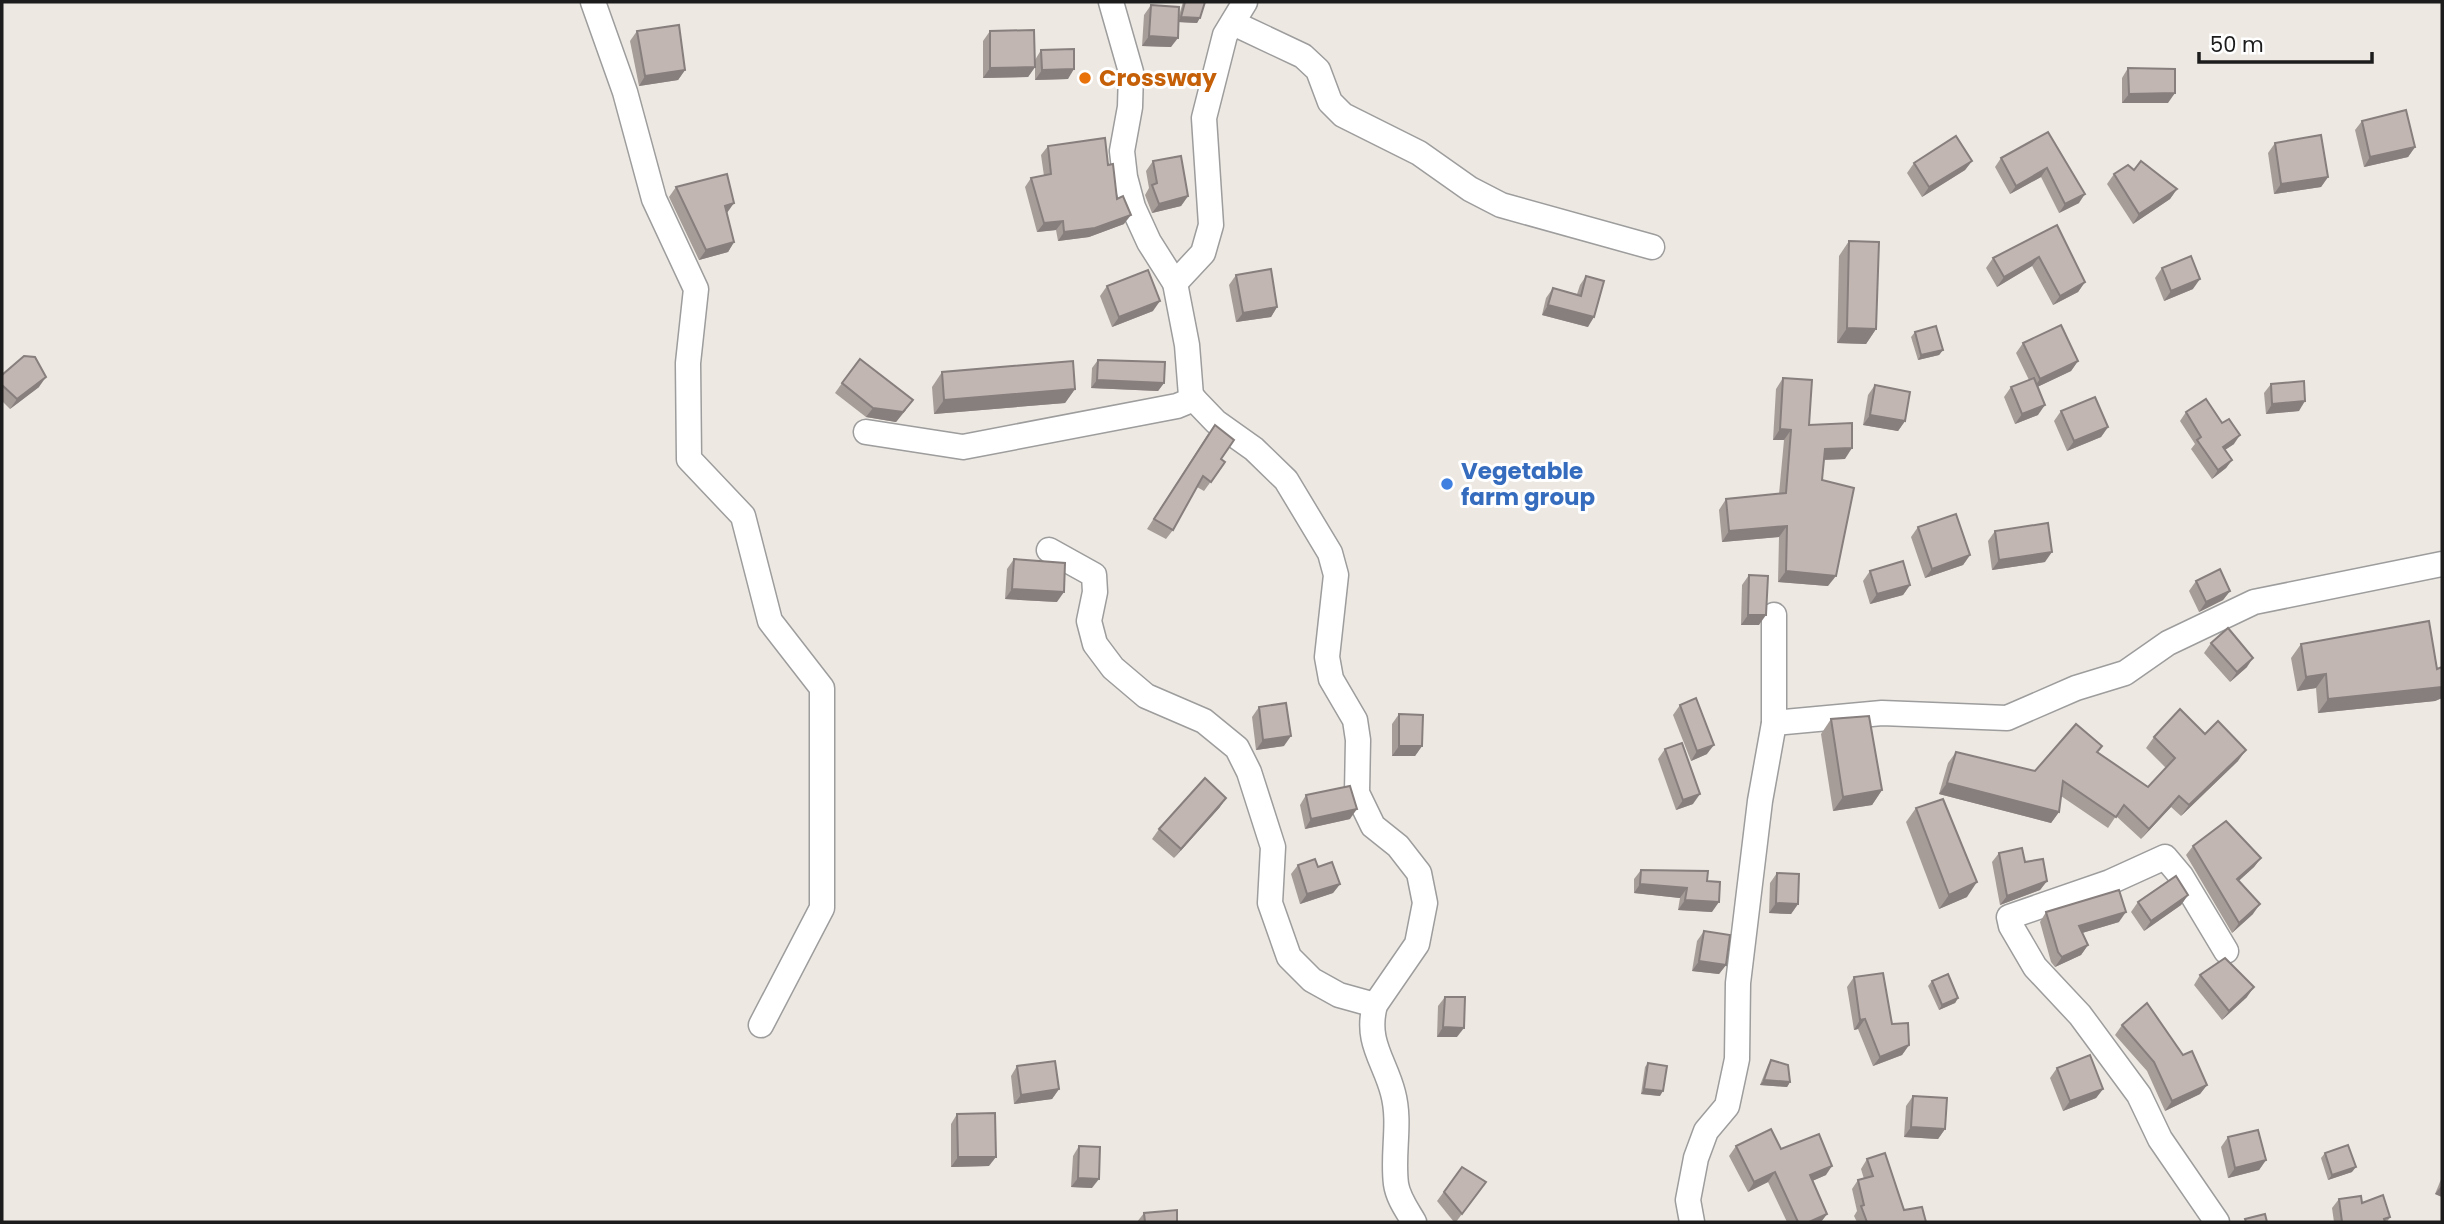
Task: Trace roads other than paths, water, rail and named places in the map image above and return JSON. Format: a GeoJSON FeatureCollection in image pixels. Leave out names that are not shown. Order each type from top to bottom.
{"type":"FeatureCollection","features":[{"type":"Feature","properties":{"kind":"street"},"geometry":{"type":"LineString","coordinates":[[593,2],[625,92],[654,199],[695,289],[688,363],[689,459],[743,516],[770,621],[822,688],[822,908],[761,1025]]}},
{"type":"Feature","properties":{"kind":"street"},"geometry":{"type":"LineString","coordinates":[[1111,2],[1131,72],[1130,107],[1122,151],[1125,177],[1133,207],[1149,242],[1175,283],[1194,399],[1216,422],[1254,449],[1286,480],[1331,553],[1336,575],[1326,657],[1331,679],[1355,720],[1358,740],[1357,793],[1373,826],[1413,861],[1419,873],[1425,903],[1418,944],[1375,1006],[1372,1015],[1375,1052],[1393,1091],[1398,1120],[1396,1184],[1401,1201],[1414,1222]]}},
{"type":"Feature","properties":{"kind":"street"},"geometry":{"type":"LineString","coordinates":[[1175,283],[1203,253],[1211,225],[1204,118],[1225,35],[1239,12],[1303,56],[1318,70],[1330,102],[1343,115],[1419,153],[1470,189],[1501,205],[1653,247]]}},
{"type":"Feature","properties":{"kind":"street"},"geometry":{"type":"LineString","coordinates":[[866,432],[963,447],[1177,406],[1194,399]]}},
{"type":"Feature","properties":{"kind":"street"},"geometry":{"type":"LineString","coordinates":[[1049,550],[1094,575],[1095,592],[1089,621],[1095,644],[1113,668],[1146,696],[1204,721],[1237,748],[1249,772],[1273,847],[1270,903],[1289,957],[1312,980],[1339,995],[1375,1006]]}},
{"type":"Feature","properties":{"kind":"street"},"geometry":{"type":"LineString","coordinates":[[1774,723],[1882,713],[2007,718],[2076,688],[2125,673],[2168,643],[2255,602],[2442,564]]}},
{"type":"Feature","properties":{"kind":"street"},"geometry":{"type":"LineString","coordinates":[[1692,1222],[1688,1200],[1696,1158],[1706,1131],[1727,1107],[1737,1059],[1738,983],[1760,801],[1774,723],[1774,615]]}},
{"type":"Feature","properties":{"kind":"street"},"geometry":{"type":"LineString","coordinates":[[2217,1222],[2160,1139],[2139,1095],[2080,1015],[2035,967],[2009,916],[2110,882],[2165,857],[2181,876],[2226,951]]}},
{"type":"Feature","properties":{"kind":"place","name":"Crossway"},"geometry":{"type":"Point","coordinates":[1085,78]}},
{"type":"Feature","properties":{"kind":"place","name":"Vegetable farm group"},"geometry":{"type":"Point","coordinates":[1447,484]}}]}
